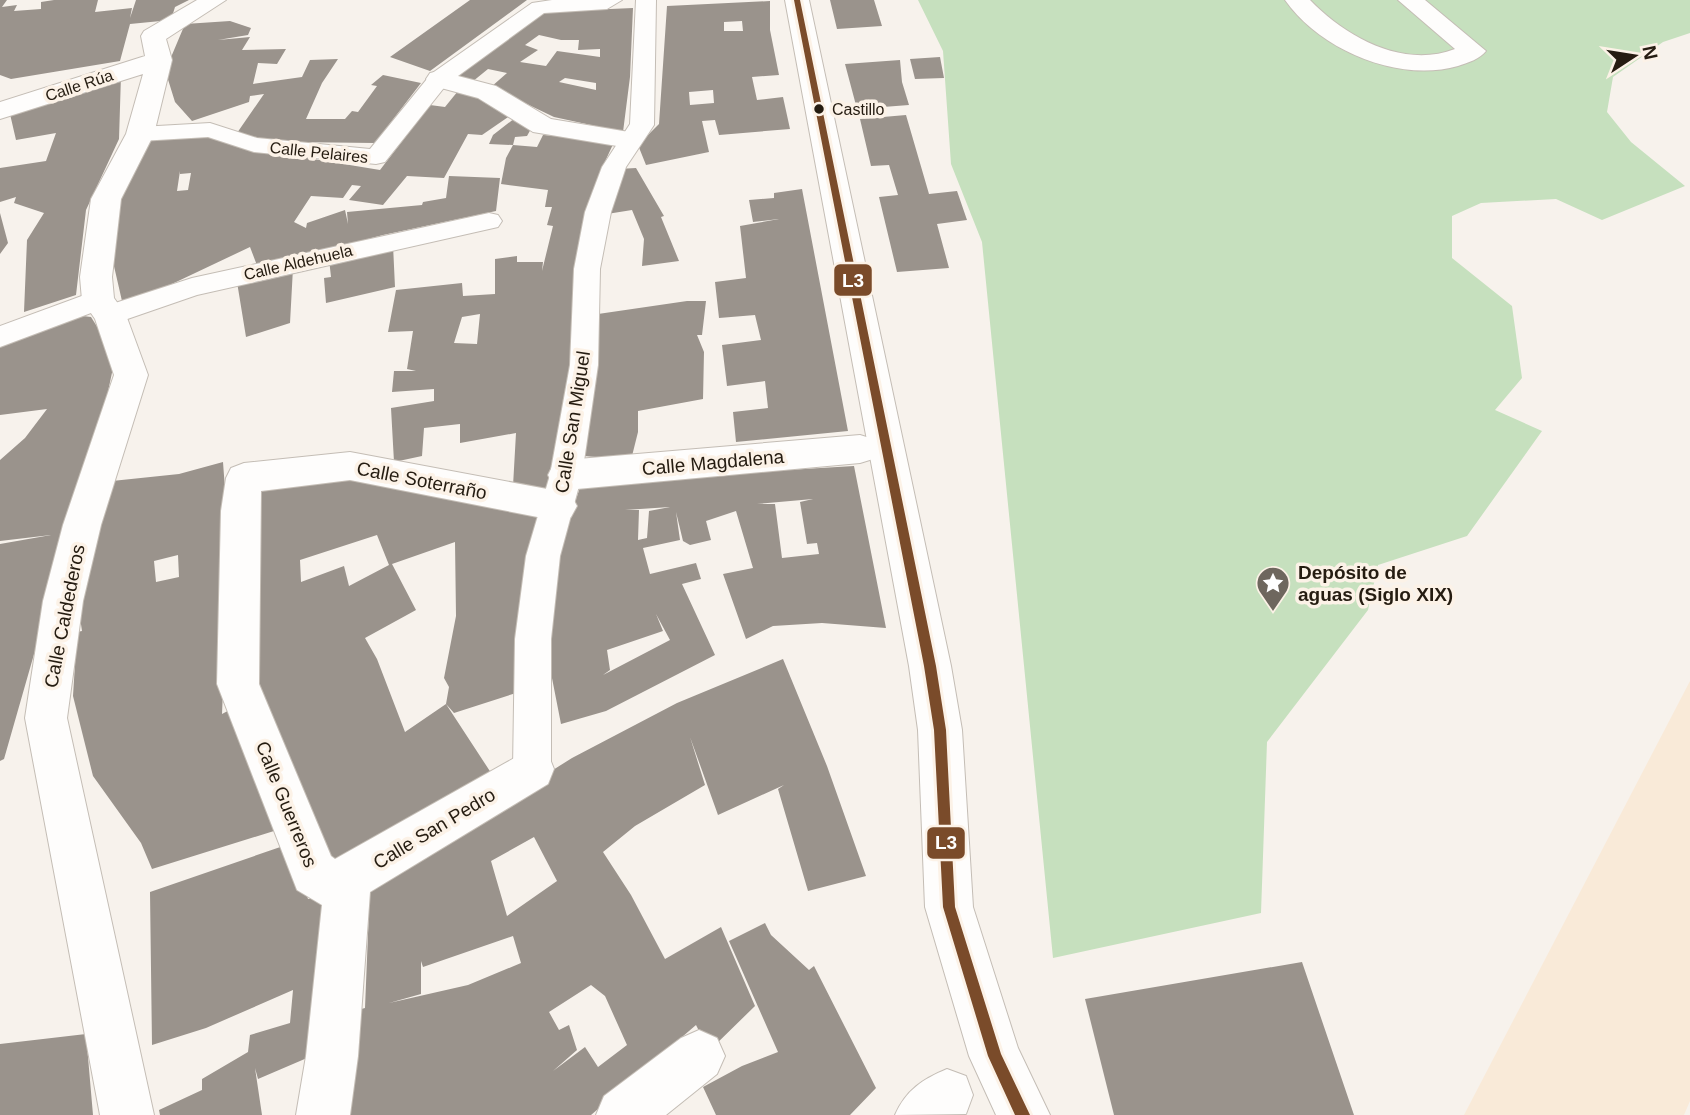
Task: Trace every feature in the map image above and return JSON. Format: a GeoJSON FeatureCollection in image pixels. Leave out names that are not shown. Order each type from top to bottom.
{"type":"FeatureCollection","features":[{"type":"Feature","properties":{"kind":"street","name":"Calle Caldederos"},"geometry":{"type":"LineString","coordinates":[[127,1115],[46,718],[66,589],[82,526],[131,375],[104,307],[96,277],[106,199],[140,134],[159,60],[153,36],[214,0]]}},
{"type":"Feature","properties":{"kind":"street"},"geometry":{"type":"LineString","coordinates":[[797,0],[930,666],[940,730],[949,907],[995,1056],[1023,1115]]}},
{"type":"Feature","properties":{"kind":"street"},"geometry":{"type":"LineString","coordinates":[[1297,0],[1311,17],[1362,50],[1395,59],[1439,63],[1459,59],[1473,51],[1410,0]]}},
{"type":"Feature","properties":{"kind":"street","name":"Calle Rúa"},"geometry":{"type":"LineString","coordinates":[[4,105],[159,60]]}},
{"type":"Feature","properties":{"kind":"street"},"geometry":{"type":"LineString","coordinates":[[439,79],[487,92],[542,126],[629,140]]}},
{"type":"Feature","properties":{"kind":"street","name":"Calle Magdalena"},"geometry":{"type":"LineString","coordinates":[[562,491],[860,449]]}},
{"type":"Feature","properties":{"kind":"street","name":"Calle Soterraño"},"geometry":{"type":"LineString","coordinates":[[243,478],[350,466],[562,491]]}},
{"type":"Feature","properties":{"kind":"street","name":"Calle Guerreros"},"geometry":{"type":"LineString","coordinates":[[243,478],[240,511],[238,684],[314,873],[347,894],[324,1115]]}},
{"type":"Feature","properties":{"kind":"street","name":"Calle San Pedro"},"geometry":{"type":"LineString","coordinates":[[335,886],[532,769]]}},
{"type":"Feature","properties":{"kind":"street"},"geometry":{"type":"LineString","coordinates":[[623,1115],[699,1056]]}},
{"type":"Feature","properties":{"kind":"lane","name":"Calle San Miguel"},"geometry":{"type":"LineString","coordinates":[[532,769],[533,639],[543,556],[562,491],[584,365],[589,258],[598,212],[614,167],[629,140],[642,125],[646,0]]}},
{"type":"Feature","properties":{"kind":"lane","name":"Calle Pelaires"},"geometry":{"type":"LineString","coordinates":[[140,134],[211,130],[254,145],[376,157],[439,79],[539,7],[609,2]]}},
{"type":"Feature","properties":{"kind":"lane","name":"Calle Aldehuela"},"geometry":{"type":"LineString","coordinates":[[0,337],[104,307],[489,220]]}},
{"type":"Feature","properties":{"kind":"shaded area"},"geometry":{"type":"Polygon","coordinates":[[[1690,681],[1690,1101],[1684,1115],[1464,1115],[1690,681]]]}},
{"type":"Feature","properties":{"kind":"green space"},"geometry":{"type":"Polygon","coordinates":[[[918,0],[1690,0],[1690,33],[1663,42],[1613,77],[1607,112],[1631,142],[1685,186],[1602,220],[1556,199],[1481,203],[1452,216],[1452,258],[1512,306],[1522,378],[1495,410],[1542,431],[1467,536],[1378,565],[1368,610],[1267,742],[1261,913],[1053,958],[982,242],[951,164],[943,51],[918,0]]]}},
{"type":"Feature","properties":{"kind":"building"},"geometry":{"type":"Polygon","coordinates":[[[0,0],[7,0],[2,7],[17,5],[14,11],[41,9],[41,2],[54,0],[98,0],[95,12],[132,8],[130,18],[136,0],[189,0],[175,7],[171,20],[130,24],[120,61],[11,79],[0,75],[0,0]]]}},
{"type":"Feature","properties":{"kind":"building"},"geometry":{"type":"Polygon","coordinates":[[[470,0],[527,0],[430,71],[390,57],[470,0]]]}},
{"type":"Feature","properties":{"kind":"building"},"geometry":{"type":"Polygon","coordinates":[[[830,0],[874,0],[882,26],[837,29],[830,0]]]}},
{"type":"Feature","properties":{"kind":"building"},"geometry":{"type":"Polygon","coordinates":[[[770,1],[770,30],[779,75],[752,77],[757,100],[783,97],[790,129],[719,135],[715,120],[702,121],[709,152],[646,165],[638,145],[659,124],[667,6],[770,1]],[[742,21],[724,22],[724,31],[743,31],[742,21]],[[713,90],[689,92],[690,105],[714,103],[713,90]]]}},
{"type":"Feature","properties":{"kind":"building"},"geometry":{"type":"Polygon","coordinates":[[[633,8],[630,77],[623,132],[554,117],[491,87],[507,73],[488,69],[472,82],[452,77],[543,12],[633,8]],[[539,35],[525,45],[538,50],[520,62],[546,66],[557,51],[600,57],[600,49],[578,50],[579,40],[561,40],[539,35]],[[565,78],[559,82],[596,90],[596,83],[565,78]]]}},
{"type":"Feature","properties":{"kind":"building"},"geometry":{"type":"Polygon","coordinates":[[[230,21],[251,28],[248,35],[218,40],[250,37],[242,50],[286,49],[277,64],[258,63],[253,84],[302,77],[310,60],[338,59],[322,83],[306,119],[345,119],[352,111],[358,112],[377,86],[371,85],[383,75],[421,83],[375,143],[289,142],[253,139],[237,133],[264,94],[250,96],[249,102],[192,121],[175,102],[166,73],[169,62],[185,24],[230,21]]]}},
{"type":"Feature","properties":{"kind":"building"},"geometry":{"type":"Polygon","coordinates":[[[940,57],[944,78],[915,79],[910,59],[940,57]]]}},
{"type":"Feature","properties":{"kind":"building"},"geometry":{"type":"Polygon","coordinates":[[[900,60],[902,82],[909,105],[857,109],[845,64],[900,60]]]}},
{"type":"Feature","properties":{"kind":"building"},"geometry":{"type":"Polygon","coordinates":[[[121,75],[119,139],[86,210],[76,295],[24,312],[27,240],[44,213],[14,203],[16,197],[0,202],[0,168],[46,161],[56,133],[16,140],[10,114],[121,75]]]}},
{"type":"Feature","properties":{"kind":"building"},"geometry":{"type":"Polygon","coordinates":[[[458,91],[482,95],[511,115],[482,135],[468,134],[444,178],[407,176],[383,205],[349,200],[361,186],[352,185],[343,198],[311,196],[294,222],[306,228],[307,223],[345,210],[348,224],[347,212],[422,205],[423,202],[446,198],[449,176],[500,178],[496,211],[383,235],[258,268],[250,247],[155,292],[122,301],[111,253],[111,213],[144,141],[203,134],[295,156],[380,170],[430,105],[445,107],[458,91]],[[180,171],[177,191],[188,190],[191,173],[180,174],[180,171]]]}},
{"type":"Feature","properties":{"kind":"building"},"geometry":{"type":"Polygon","coordinates":[[[906,115],[929,194],[957,191],[967,220],[937,224],[949,268],[897,272],[879,197],[898,195],[889,165],[871,166],[860,119],[906,115]]]}},
{"type":"Feature","properties":{"kind":"building"},"geometry":{"type":"Polygon","coordinates":[[[515,118],[532,127],[527,136],[515,137],[513,145],[489,144],[493,135],[515,118]]]}},
{"type":"Feature","properties":{"kind":"building"},"geometry":{"type":"Polygon","coordinates":[[[543,135],[615,140],[602,168],[577,315],[563,432],[545,491],[513,486],[516,433],[460,443],[460,424],[424,428],[422,456],[394,462],[391,408],[434,401],[434,389],[392,392],[394,371],[416,371],[407,369],[413,331],[388,332],[396,290],[462,283],[463,296],[495,294],[495,259],[517,256],[517,262],[543,262],[542,271],[553,226],[547,225],[552,207],[545,207],[548,190],[501,184],[506,158],[513,145],[537,147],[543,135]],[[480,314],[462,317],[454,343],[477,344],[480,314]]]}},
{"type":"Feature","properties":{"kind":"building"},"geometry":{"type":"Polygon","coordinates":[[[636,168],[664,216],[661,217],[679,261],[642,266],[644,239],[632,210],[607,214],[618,169],[636,168]]]}},
{"type":"Feature","properties":{"kind":"building"},"geometry":{"type":"Polygon","coordinates":[[[802,189],[848,431],[736,442],[733,412],[768,408],[765,381],[727,386],[722,345],[761,340],[755,315],[719,318],[715,282],[746,278],[740,226],[779,219],[753,222],[749,200],[774,198],[774,193],[802,189]]]}},
{"type":"Feature","properties":{"kind":"building"},"geometry":{"type":"Polygon","coordinates":[[[0,213],[8,243],[0,254],[0,213]]]}},
{"type":"Feature","properties":{"kind":"building"},"geometry":{"type":"Polygon","coordinates":[[[393,245],[395,287],[326,303],[324,278],[331,277],[329,259],[393,245]]]}},
{"type":"Feature","properties":{"kind":"building"},"geometry":{"type":"Polygon","coordinates":[[[293,268],[290,323],[246,337],[237,282],[293,268]]]}},
{"type":"Feature","properties":{"kind":"building"},"geometry":{"type":"Polygon","coordinates":[[[687,301],[706,301],[702,335],[697,335],[704,352],[703,399],[638,411],[638,432],[631,460],[584,456],[599,350],[598,314],[687,301]]]}},
{"type":"Feature","properties":{"kind":"building"},"geometry":{"type":"Polygon","coordinates":[[[83,316],[91,317],[111,349],[117,349],[106,401],[69,532],[4,759],[0,761],[0,544],[51,535],[0,541],[0,460],[25,438],[47,409],[0,415],[0,346],[83,316]]]}},
{"type":"Feature","properties":{"kind":"building"},"geometry":{"type":"Polygon","coordinates":[[[223,462],[229,544],[222,714],[237,706],[274,831],[152,869],[141,843],[93,776],[73,696],[77,632],[82,631],[77,597],[112,481],[179,474],[223,462]],[[178,555],[154,561],[156,582],[179,577],[178,555]]]}},
{"type":"Feature","properties":{"kind":"building"},"geometry":{"type":"Polygon","coordinates":[[[854,466],[886,628],[822,623],[773,626],[746,639],[723,574],[753,568],[736,511],[706,521],[711,540],[690,545],[683,541],[676,512],[680,540],[643,548],[650,574],[696,563],[701,579],[682,584],[715,655],[606,711],[561,724],[551,673],[549,619],[553,564],[582,482],[854,466]],[[813,499],[757,504],[775,504],[782,558],[819,554],[817,543],[807,544],[800,502],[813,499]],[[670,507],[625,510],[639,510],[638,540],[647,538],[649,511],[670,507]],[[656,614],[663,631],[607,650],[610,670],[603,675],[670,640],[656,614]]]}},
{"type":"Feature","properties":{"kind":"building"},"geometry":{"type":"Polygon","coordinates":[[[372,478],[540,512],[516,693],[454,713],[446,704],[497,782],[330,869],[254,677],[259,488],[300,481],[372,478]],[[377,535],[300,560],[301,582],[344,566],[349,586],[389,565],[377,535]],[[455,542],[392,564],[416,610],[365,638],[377,659],[405,732],[446,704],[449,687],[444,678],[456,616],[455,542]]]}},
{"type":"Feature","properties":{"kind":"building"},"geometry":{"type":"Polygon","coordinates":[[[783,659],[827,766],[866,876],[808,891],[778,789],[784,785],[718,815],[690,737],[705,785],[635,826],[603,852],[631,895],[665,959],[721,927],[755,1006],[709,1051],[696,1025],[591,1115],[346,1115],[354,1011],[365,1008],[370,885],[572,758],[677,703],[783,659]],[[534,837],[491,861],[507,916],[557,881],[534,837]],[[513,936],[423,967],[421,961],[421,994],[389,1003],[468,985],[521,963],[513,936]],[[591,985],[549,1012],[559,1030],[569,1025],[577,1050],[553,1071],[585,1047],[598,1067],[627,1045],[605,996],[591,985]]]}},
{"type":"Feature","properties":{"kind":"building"},"geometry":{"type":"Polygon","coordinates":[[[292,843],[308,899],[336,892],[321,1052],[258,1079],[255,1068],[262,1115],[160,1115],[159,1110],[202,1090],[202,1079],[248,1052],[250,1035],[290,1023],[293,990],[206,1028],[152,1045],[150,892],[292,843]]]}},
{"type":"Feature","properties":{"kind":"building"},"geometry":{"type":"Polygon","coordinates":[[[765,923],[771,935],[809,970],[814,966],[876,1088],[850,1115],[716,1115],[703,1087],[742,1066],[778,1052],[729,941],[765,923]]]}},
{"type":"Feature","properties":{"kind":"building"},"geometry":{"type":"Polygon","coordinates":[[[1302,962],[1354,1115],[1114,1115],[1085,999],[1302,962]]]}},
{"type":"Feature","properties":{"kind":"building"},"geometry":{"type":"Polygon","coordinates":[[[86,1034],[93,1115],[0,1115],[0,1044],[86,1034]]]}},
{"type":"Feature","properties":{"kind":"transit line","name":"L3"},"geometry":{"type":"LineString","coordinates":[[797,0],[930,666],[940,730],[949,907],[995,1056],[1023,1115]]}},
{"type":"Feature","properties":{"kind":"place","name":"Castillo"},"geometry":{"type":"Point","coordinates":[819,109]}},
{"type":"Feature","properties":{"kind":"place","name":"Depósito de aguas (Siglo XIX)"},"geometry":{"type":"Point","coordinates":[1273,613]}}]}
